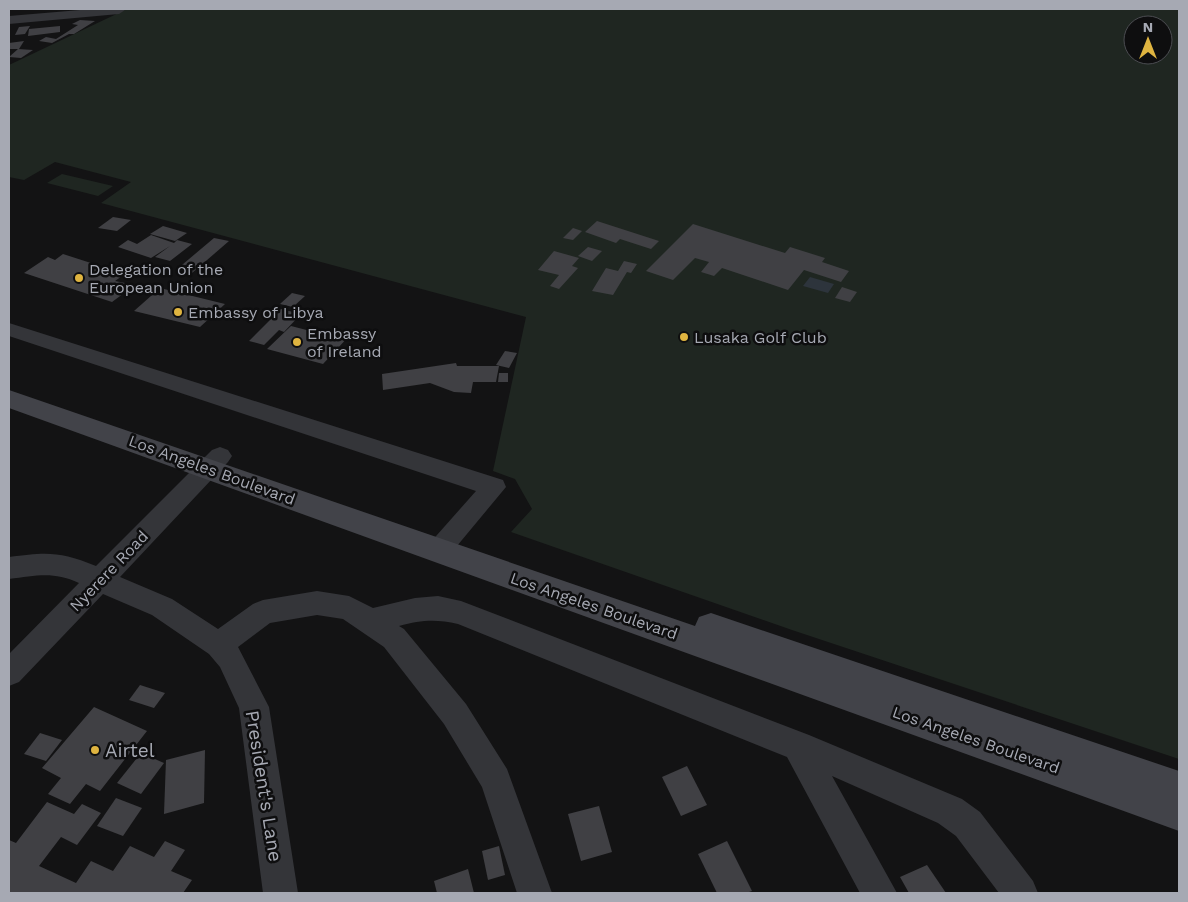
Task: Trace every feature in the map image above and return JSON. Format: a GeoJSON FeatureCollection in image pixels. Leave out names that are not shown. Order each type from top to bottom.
{"type":"FeatureCollection","features":[{"type":"Feature","properties":{"kind":"main road","name":"Los Angeles Boulevard"},"geometry":{"type":"LineString","coordinates":[[9,382],[214,462],[1179,812]]}},
{"type":"Feature","properties":{"kind":"main road","name":"Los Angeles Boulevard"},"geometry":{"type":"LineString","coordinates":[[9,399],[214,462]]}},
{"type":"Feature","properties":{"kind":"main road","name":"Los Angeles Boulevard"},"geometry":{"type":"LineString","coordinates":[[444,544],[1179,789]]}},
{"type":"Feature","properties":{"kind":"street"},"geometry":{"type":"LineString","coordinates":[[9,20],[118,10]]}},
{"type":"Feature","properties":{"kind":"street"},"geometry":{"type":"LineString","coordinates":[[9,329],[494,487],[444,544]]}},
{"type":"Feature","properties":{"kind":"street","name":"Nyerere Road"},"geometry":{"type":"LineString","coordinates":[[9,673],[214,462]]}},
{"type":"Feature","properties":{"kind":"street","name":"President's Lane"},"geometry":{"type":"LineString","coordinates":[[9,568],[48,563],[72,568],[162,607],[219,645],[230,658],[254,707],[280,893]]}},
{"type":"Feature","properties":{"kind":"street"},"geometry":{"type":"LineString","coordinates":[[219,645],[263,612],[317,603],[349,608],[394,638],[455,714],[496,780],[534,893]]}},
{"type":"Feature","properties":{"kind":"street"},"geometry":{"type":"LineString","coordinates":[[370,621],[415,610],[438,608],[461,613],[798,746],[950,811],[968,824],[1021,893]]}},
{"type":"Feature","properties":{"kind":"street"},"geometry":{"type":"LineString","coordinates":[[798,746],[880,893]]}},
{"type":"Feature","properties":{"kind":"shaded area","name":"Lusaka Golf Club"},"geometry":{"type":"Polygon","coordinates":[[[127,9],[1179,9],[1179,759],[792,630],[511,532],[532,509],[515,479],[493,471],[526,317],[101,203],[131,182],[55,162],[24,180],[9,177],[9,65],[127,9]]]}},
{"type":"Feature","properties":{"kind":"shaded area"},"geometry":{"type":"Polygon","coordinates":[[[62,174],[113,186],[98,196],[47,183],[62,174]]]}},
{"type":"Feature","properties":{"kind":"shaded area"},"geometry":{"type":"Polygon","coordinates":[[[810,277],[834,284],[828,293],[803,286],[810,277]]]}},
{"type":"Feature","properties":{"kind":"building"},"geometry":{"type":"Polygon","coordinates":[[[80,20],[95,21],[74,34],[69,34],[52,43],[39,41],[46,37],[56,39],[78,25],[72,24],[80,20]]]}},
{"type":"Feature","properties":{"kind":"building"},"geometry":{"type":"Polygon","coordinates":[[[30,26],[25,34],[15,35],[19,27],[30,26]]]}},
{"type":"Feature","properties":{"kind":"building"},"geometry":{"type":"Polygon","coordinates":[[[60,26],[60,32],[28,36],[29,29],[60,26]]]}},
{"type":"Feature","properties":{"kind":"building"},"geometry":{"type":"Polygon","coordinates":[[[24,41],[19,49],[9,49],[9,43],[24,41]]]}},
{"type":"Feature","properties":{"kind":"building"},"geometry":{"type":"Polygon","coordinates":[[[18,49],[33,50],[21,58],[9,57],[18,49]]]}},
{"type":"Feature","properties":{"kind":"building"},"geometry":{"type":"Polygon","coordinates":[[[113,217],[131,220],[117,231],[98,228],[113,217]]]}},
{"type":"Feature","properties":{"kind":"building"},"geometry":{"type":"Polygon","coordinates":[[[597,221],[659,241],[651,249],[620,239],[616,243],[585,232],[597,221]]]}},
{"type":"Feature","properties":{"kind":"building"},"geometry":{"type":"Polygon","coordinates":[[[693,224],[785,253],[790,247],[825,258],[822,262],[849,271],[841,282],[804,270],[788,290],[722,268],[714,276],[701,272],[709,262],[695,258],[673,280],[646,271],[693,224]]]}},
{"type":"Feature","properties":{"kind":"building"},"geometry":{"type":"Polygon","coordinates":[[[163,226],[187,233],[175,241],[150,234],[163,226]]]}},
{"type":"Feature","properties":{"kind":"building"},"geometry":{"type":"Polygon","coordinates":[[[573,228],[582,231],[573,240],[563,238],[573,228]]]}},
{"type":"Feature","properties":{"kind":"building"},"geometry":{"type":"Polygon","coordinates":[[[151,235],[174,243],[177,240],[192,244],[170,261],[155,257],[170,246],[151,258],[118,247],[128,240],[137,244],[151,235]]]}},
{"type":"Feature","properties":{"kind":"building"},"geometry":{"type":"Polygon","coordinates":[[[214,238],[229,241],[192,273],[176,270],[214,238]]]}},
{"type":"Feature","properties":{"kind":"building"},"geometry":{"type":"Polygon","coordinates":[[[588,247],[602,251],[592,261],[578,256],[588,247]]]}},
{"type":"Feature","properties":{"kind":"building"},"geometry":{"type":"Polygon","coordinates":[[[554,251],[579,258],[572,266],[578,268],[559,289],[550,286],[559,275],[538,270],[554,251]]]}},
{"type":"Feature","properties":{"kind":"building","name":"Delegation of the European Union"},"geometry":{"type":"Polygon","coordinates":[[[63,254],[125,274],[115,281],[135,285],[112,302],[24,273],[48,257],[55,260],[63,254]]]}},
{"type":"Feature","properties":{"kind":"building"},"geometry":{"type":"Polygon","coordinates":[[[624,261],[637,264],[631,273],[627,272],[613,295],[592,291],[606,268],[618,271],[624,261]]]}},
{"type":"Feature","properties":{"kind":"building"},"geometry":{"type":"Polygon","coordinates":[[[842,287],[857,292],[850,302],[835,298],[842,287]]]}},
{"type":"Feature","properties":{"kind":"building"},"geometry":{"type":"Polygon","coordinates":[[[160,288],[225,304],[200,327],[134,311],[160,288]]]}},
{"type":"Feature","properties":{"kind":"building"},"geometry":{"type":"Polygon","coordinates":[[[292,293],[305,296],[293,307],[280,304],[292,293]]]}},
{"type":"Feature","properties":{"kind":"building"},"geometry":{"type":"Polygon","coordinates":[[[281,309],[301,314],[284,332],[279,330],[264,345],[249,341],[281,309]]]}},
{"type":"Feature","properties":{"kind":"building"},"geometry":{"type":"Polygon","coordinates":[[[291,326],[326,335],[332,330],[350,335],[323,364],[267,349],[291,326]]]}},
{"type":"Feature","properties":{"kind":"building"},"geometry":{"type":"Polygon","coordinates":[[[505,351],[517,353],[509,368],[496,365],[505,351]]]}},
{"type":"Feature","properties":{"kind":"building"},"geometry":{"type":"Polygon","coordinates":[[[456,363],[457,366],[499,366],[496,382],[473,382],[471,393],[454,392],[430,383],[383,390],[382,374],[456,363]]]}},
{"type":"Feature","properties":{"kind":"building"},"geometry":{"type":"Polygon","coordinates":[[[499,373],[508,373],[508,382],[498,382],[499,373]]]}},
{"type":"Feature","properties":{"kind":"building"},"geometry":{"type":"Polygon","coordinates":[[[140,685],[165,693],[154,708],[129,700],[140,685]]]}},
{"type":"Feature","properties":{"kind":"building","name":"Airtel"},"geometry":{"type":"Polygon","coordinates":[[[94,707],[147,731],[100,791],[86,784],[70,804],[48,794],[61,778],[42,768],[94,707]]]}},
{"type":"Feature","properties":{"kind":"building"},"geometry":{"type":"Polygon","coordinates":[[[40,733],[62,740],[46,761],[24,754],[40,733]]]}},
{"type":"Feature","properties":{"kind":"building"},"geometry":{"type":"Polygon","coordinates":[[[205,750],[204,803],[164,814],[166,760],[205,750]]]}},
{"type":"Feature","properties":{"kind":"building"},"geometry":{"type":"Polygon","coordinates":[[[141,753],[164,763],[141,794],[117,783],[141,753]]]}},
{"type":"Feature","properties":{"kind":"building"},"geometry":{"type":"Polygon","coordinates":[[[687,766],[707,805],[681,816],[662,777],[687,766]]]}},
{"type":"Feature","properties":{"kind":"building"},"geometry":{"type":"Polygon","coordinates":[[[116,798],[142,808],[123,836],[97,826],[116,798]]]}},
{"type":"Feature","properties":{"kind":"building"},"geometry":{"type":"Polygon","coordinates":[[[47,802],[74,814],[82,804],[101,813],[77,845],[61,837],[39,866],[76,883],[91,861],[113,871],[130,846],[154,857],[165,841],[185,850],[171,871],[192,880],[183,893],[9,893],[9,840],[16,843],[47,802]]]}},
{"type":"Feature","properties":{"kind":"building"},"geometry":{"type":"Polygon","coordinates":[[[599,806],[612,852],[581,861],[568,814],[599,806]]]}},
{"type":"Feature","properties":{"kind":"building"},"geometry":{"type":"Polygon","coordinates":[[[727,841],[752,891],[746,893],[717,893],[698,854],[727,841]]]}},
{"type":"Feature","properties":{"kind":"building"},"geometry":{"type":"Polygon","coordinates":[[[499,846],[505,875],[488,880],[482,851],[499,846]]]}},
{"type":"Feature","properties":{"kind":"building"},"geometry":{"type":"Polygon","coordinates":[[[927,865],[946,893],[909,893],[900,877],[927,865]]]}},
{"type":"Feature","properties":{"kind":"building"},"geometry":{"type":"Polygon","coordinates":[[[468,869],[474,893],[437,893],[434,881],[468,869]]]}},
{"type":"Feature","properties":{"kind":"place","name":"Delegation of the European Union"},"geometry":{"type":"Point","coordinates":[79,278]}},
{"type":"Feature","properties":{"kind":"place","name":"Embassy of Libya"},"geometry":{"type":"Point","coordinates":[178,312]}},
{"type":"Feature","properties":{"kind":"place","name":"Lusaka Golf Club"},"geometry":{"type":"Point","coordinates":[684,337]}},
{"type":"Feature","properties":{"kind":"place","name":"Embassy of Ireland"},"geometry":{"type":"Point","coordinates":[297,342]}},
{"type":"Feature","properties":{"kind":"place","name":"Airtel"},"geometry":{"type":"Point","coordinates":[95,750]}}]}
